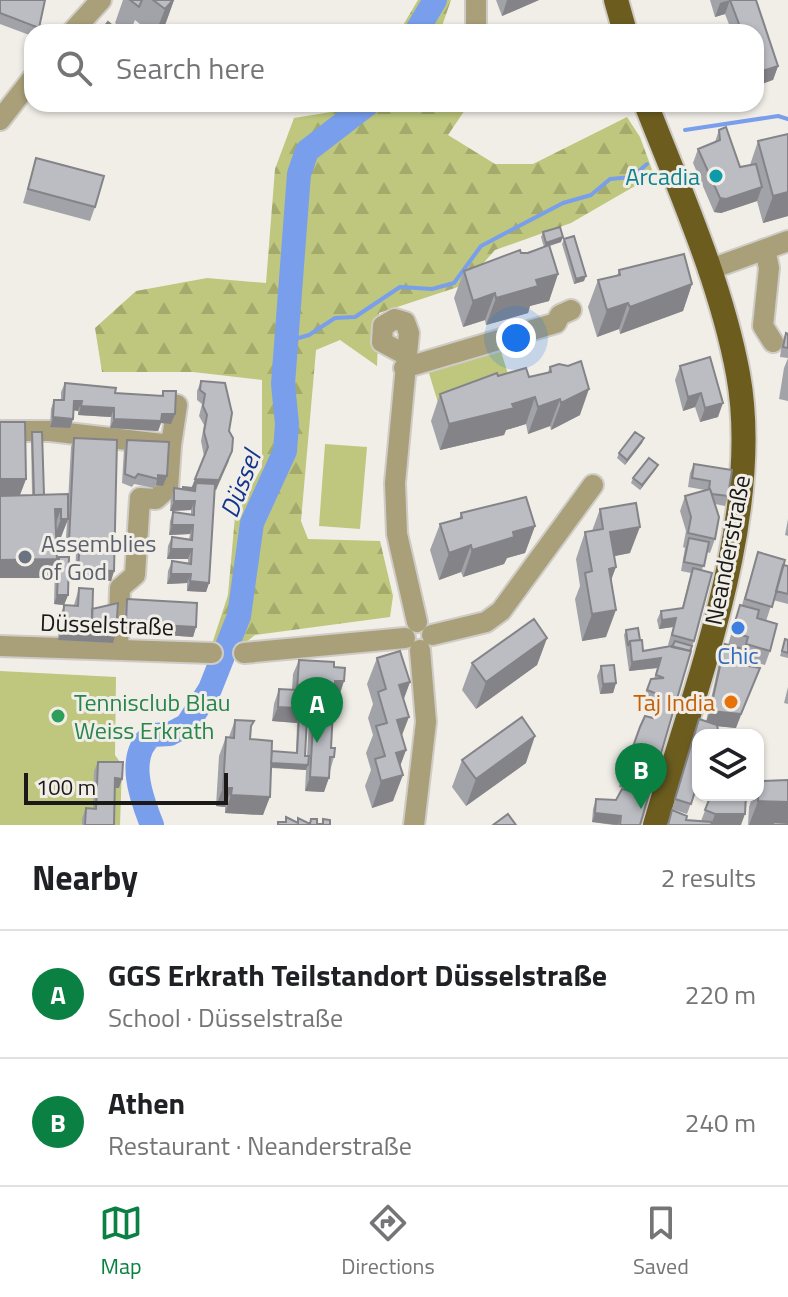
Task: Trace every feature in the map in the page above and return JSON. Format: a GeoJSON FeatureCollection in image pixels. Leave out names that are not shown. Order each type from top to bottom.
{"type":"FeatureCollection","features":[{"type":"Feature","properties":{"kind":"main road"},"geometry":{"type":"LineString","coordinates":[[616,0],[623,24]]}},
{"type":"Feature","properties":{"kind":"main road","name":"Neanderstraße"},"geometry":{"type":"LineString","coordinates":[[649,112],[708,270],[738,375],[744,462],[736,525],[713,627],[655,825]]}},
{"type":"Feature","properties":{"kind":"street"},"geometry":{"type":"LineString","coordinates":[[79,24],[101,0]]}},
{"type":"Feature","properties":{"kind":"street"},"geometry":{"type":"LineString","coordinates":[[476,0],[476,24]]}},
{"type":"Feature","properties":{"kind":"street"},"geometry":{"type":"LineString","coordinates":[[0,120],[24,89]]}},
{"type":"Feature","properties":{"kind":"street"},"geometry":{"type":"LineString","coordinates":[[708,270],[788,241]]}},
{"type":"Feature","properties":{"kind":"street"},"geometry":{"type":"LineString","coordinates":[[765,249],[778,295],[763,326],[773,342]]}},
{"type":"Feature","properties":{"kind":"street"},"geometry":{"type":"LineString","coordinates":[[414,825],[426,722],[419,636],[397,534],[395,483],[405,362],[556,323],[560,315],[571,310]]}},
{"type":"Feature","properties":{"kind":"street"},"geometry":{"type":"LineString","coordinates":[[118,650],[120,588],[135,575],[140,498],[156,499],[168,488],[177,405]]}},
{"type":"Feature","properties":{"kind":"street"},"geometry":{"type":"LineString","coordinates":[[0,431],[50,431],[171,445]]}},
{"type":"Feature","properties":{"kind":"street"},"geometry":{"type":"LineString","coordinates":[[244,653],[419,636],[486,622],[501,611],[593,485]]}},
{"type":"Feature","properties":{"kind":"street","name":"Düsselstraße"},"geometry":{"type":"LineString","coordinates":[[0,646],[212,653]]}},
{"type":"Feature","properties":{"kind":"green space"},"geometry":{"type":"Polygon","coordinates":[[[418,0],[451,0],[443,24],[404,24],[418,0]]]}},
{"type":"Feature","properties":{"kind":"green space"},"geometry":{"type":"Polygon","coordinates":[[[331,112],[464,112],[448,135],[495,164],[533,164],[627,117],[640,137],[654,175],[571,223],[495,250],[464,285],[379,313],[377,366],[340,340],[316,350],[301,521],[308,539],[380,541],[393,596],[390,617],[255,635],[245,643],[211,647],[228,595],[235,516],[262,467],[262,380],[193,372],[102,372],[95,328],[136,291],[207,278],[266,283],[275,169],[294,118],[331,112]]]}},
{"type":"Feature","properties":{"kind":"green space"},"geometry":{"type":"Polygon","coordinates":[[[500,348],[512,387],[440,409],[428,370],[500,348]]]}},
{"type":"Feature","properties":{"kind":"green space"},"geometry":{"type":"Polygon","coordinates":[[[325,444],[367,447],[360,529],[319,526],[325,444]]]}},
{"type":"Feature","properties":{"kind":"green space","name":"Tennisclub Blau Weiss Erkrath"},"geometry":{"type":"Polygon","coordinates":[[[0,671],[116,677],[115,755],[122,765],[120,825],[0,825],[0,671]]]}},
{"type":"Feature","properties":{"kind":"building"},"geometry":{"type":"Polygon","coordinates":[[[0,0],[45,0],[40,24],[29,24],[0,13],[0,0]]]}},
{"type":"Feature","properties":{"kind":"building"},"geometry":{"type":"Polygon","coordinates":[[[130,0],[142,0],[139,7],[130,0]]]}},
{"type":"Feature","properties":{"kind":"building"},"geometry":{"type":"Polygon","coordinates":[[[153,0],[173,0],[165,9],[153,0]]]}},
{"type":"Feature","properties":{"kind":"building"},"geometry":{"type":"Polygon","coordinates":[[[730,0],[756,0],[764,24],[739,24],[730,0]]]}},
{"type":"Feature","properties":{"kind":"building"},"geometry":{"type":"Polygon","coordinates":[[[764,24],[778,66],[764,70],[764,24]]]}},
{"type":"Feature","properties":{"kind":"building"},"geometry":{"type":"Polygon","coordinates":[[[726,127],[740,167],[756,164],[762,187],[726,199],[720,198],[698,149],[720,140],[719,130],[726,127]]]}},
{"type":"Feature","properties":{"kind":"building"},"geometry":{"type":"Polygon","coordinates":[[[788,134],[788,192],[773,196],[758,141],[788,134]]]}},
{"type":"Feature","properties":{"kind":"building"},"geometry":{"type":"Polygon","coordinates":[[[36,158],[104,176],[95,207],[28,189],[36,158]]]}},
{"type":"Feature","properties":{"kind":"building"},"geometry":{"type":"Polygon","coordinates":[[[560,227],[563,237],[546,243],[543,232],[560,227]]]}},
{"type":"Feature","properties":{"kind":"building"},"geometry":{"type":"Polygon","coordinates":[[[574,236],[586,276],[576,279],[564,239],[574,236]]]}},
{"type":"Feature","properties":{"kind":"building"},"geometry":{"type":"Polygon","coordinates":[[[549,245],[558,274],[536,280],[538,286],[496,298],[495,293],[473,301],[464,271],[520,250],[521,253],[528,253],[549,245]]]}},
{"type":"Feature","properties":{"kind":"building"},"geometry":{"type":"Polygon","coordinates":[[[684,254],[692,284],[630,307],[628,303],[607,310],[598,280],[620,275],[619,270],[684,254]]]}},
{"type":"Feature","properties":{"kind":"building"},"geometry":{"type":"Polygon","coordinates":[[[788,334],[788,348],[783,347],[788,334]]]}},
{"type":"Feature","properties":{"kind":"building"},"geometry":{"type":"Polygon","coordinates":[[[710,357],[723,403],[705,408],[701,393],[688,397],[680,366],[710,357]]]}},
{"type":"Feature","properties":{"kind":"building"},"geometry":{"type":"Polygon","coordinates":[[[581,361],[589,389],[561,403],[560,399],[538,407],[535,397],[512,404],[514,408],[449,424],[440,394],[497,373],[498,376],[526,368],[529,377],[551,372],[550,367],[559,364],[568,366],[581,361]]]}},
{"type":"Feature","properties":{"kind":"building"},"geometry":{"type":"Polygon","coordinates":[[[201,381],[225,383],[232,413],[229,431],[233,438],[232,451],[219,480],[195,479],[208,447],[204,432],[207,415],[203,406],[205,394],[200,390],[201,381]]]}},
{"type":"Feature","properties":{"kind":"building"},"geometry":{"type":"Polygon","coordinates":[[[65,383],[116,388],[115,393],[163,396],[163,391],[176,391],[175,414],[162,414],[161,421],[114,419],[114,408],[81,406],[82,401],[74,401],[73,419],[53,417],[54,400],[64,400],[65,383]]]}},
{"type":"Feature","properties":{"kind":"building"},"geometry":{"type":"Polygon","coordinates":[[[0,422],[25,422],[26,479],[0,479],[0,422]]]}},
{"type":"Feature","properties":{"kind":"building"},"geometry":{"type":"Polygon","coordinates":[[[32,432],[42,432],[44,495],[34,495],[32,432]]]}},
{"type":"Feature","properties":{"kind":"building"},"geometry":{"type":"Polygon","coordinates":[[[635,432],[644,438],[627,460],[619,453],[635,432]]]}},
{"type":"Feature","properties":{"kind":"building"},"geometry":{"type":"Polygon","coordinates":[[[74,438],[117,440],[114,571],[78,569],[80,542],[69,542],[74,438]]]}},
{"type":"Feature","properties":{"kind":"building"},"geometry":{"type":"Polygon","coordinates":[[[127,440],[169,442],[167,476],[158,475],[158,479],[138,474],[135,478],[125,474],[127,440]]]}},
{"type":"Feature","properties":{"kind":"building"},"geometry":{"type":"Polygon","coordinates":[[[649,458],[658,465],[642,485],[633,478],[649,458]]]}},
{"type":"Feature","properties":{"kind":"building"},"geometry":{"type":"Polygon","coordinates":[[[694,464],[732,470],[728,496],[712,494],[710,481],[692,478],[694,464]]]}},
{"type":"Feature","properties":{"kind":"building"},"geometry":{"type":"Polygon","coordinates":[[[196,483],[215,484],[209,583],[190,581],[191,574],[171,574],[172,561],[191,564],[192,549],[171,549],[172,537],[192,540],[193,525],[172,525],[173,512],[194,515],[195,501],[174,501],[174,488],[195,491],[196,483]]]}},
{"type":"Feature","properties":{"kind":"building"},"geometry":{"type":"Polygon","coordinates":[[[710,489],[719,517],[715,539],[688,533],[691,517],[685,496],[710,489]]]}},
{"type":"Feature","properties":{"kind":"building","name":"Assemblies of God"},"geometry":{"type":"Polygon","coordinates":[[[68,494],[68,519],[61,519],[61,509],[55,509],[57,559],[0,560],[0,496],[68,494]]]}},
{"type":"Feature","properties":{"kind":"building"},"geometry":{"type":"Polygon","coordinates":[[[526,497],[535,526],[513,532],[514,537],[472,550],[471,545],[449,553],[440,524],[462,518],[461,513],[526,497]]]}},
{"type":"Feature","properties":{"kind":"building"},"geometry":{"type":"Polygon","coordinates":[[[636,503],[640,527],[610,532],[616,567],[609,569],[616,610],[592,614],[585,573],[592,571],[585,532],[603,529],[600,509],[636,503]]]}},
{"type":"Feature","properties":{"kind":"building"},"geometry":{"type":"Polygon","coordinates":[[[689,538],[709,542],[704,566],[684,562],[689,538]]]}},
{"type":"Feature","properties":{"kind":"building"},"geometry":{"type":"Polygon","coordinates":[[[758,552],[785,560],[772,607],[745,599],[758,552]]]}},
{"type":"Feature","properties":{"kind":"building"},"geometry":{"type":"Polygon","coordinates":[[[59,557],[69,557],[68,595],[57,595],[59,557]]]}},
{"type":"Feature","properties":{"kind":"building"},"geometry":{"type":"Polygon","coordinates":[[[783,565],[788,566],[788,594],[776,591],[783,565]]]}},
{"type":"Feature","properties":{"kind":"building"},"geometry":{"type":"Polygon","coordinates":[[[693,568],[712,573],[694,641],[672,635],[676,618],[662,620],[661,611],[683,608],[693,568]]]}},
{"type":"Feature","properties":{"kind":"building"},"geometry":{"type":"Polygon","coordinates":[[[79,588],[93,589],[92,627],[63,626],[64,605],[78,606],[79,588]]]}},
{"type":"Feature","properties":{"kind":"building"},"geometry":{"type":"Polygon","coordinates":[[[127,599],[197,603],[196,627],[126,623],[127,599]]]}},
{"type":"Feature","properties":{"kind":"building"},"geometry":{"type":"Polygon","coordinates":[[[118,603],[116,633],[90,632],[92,609],[118,603]]]}},
{"type":"Feature","properties":{"kind":"building"},"geometry":{"type":"Polygon","coordinates":[[[740,605],[759,610],[757,618],[777,624],[770,651],[746,644],[748,637],[732,632],[740,605]]]}},
{"type":"Feature","properties":{"kind":"building"},"geometry":{"type":"Polygon","coordinates":[[[534,619],[547,638],[486,682],[472,663],[534,619]]]}},
{"type":"Feature","properties":{"kind":"building"},"geometry":{"type":"Polygon","coordinates":[[[638,628],[640,640],[630,641],[628,646],[626,630],[638,628]]]}},
{"type":"Feature","properties":{"kind":"building"},"geometry":{"type":"Polygon","coordinates":[[[785,639],[788,640],[788,653],[782,651],[785,639]]]}},
{"type":"Feature","properties":{"kind":"building"},"geometry":{"type":"Polygon","coordinates":[[[642,640],[643,651],[671,646],[691,651],[640,825],[620,825],[621,816],[595,813],[596,799],[616,800],[622,789],[632,791],[635,781],[623,777],[626,766],[645,716],[653,718],[660,695],[647,690],[651,679],[664,678],[656,675],[661,658],[632,662],[630,641],[642,640]]]}},
{"type":"Feature","properties":{"kind":"building"},"geometry":{"type":"Polygon","coordinates":[[[675,641],[692,646],[690,651],[672,647],[675,641]]]}},
{"type":"Feature","properties":{"kind":"building"},"geometry":{"type":"Polygon","coordinates":[[[725,644],[743,649],[737,664],[760,668],[741,714],[710,711],[725,644]]]}},
{"type":"Feature","properties":{"kind":"building"},"geometry":{"type":"Polygon","coordinates":[[[400,651],[410,682],[399,685],[409,717],[397,720],[406,750],[396,753],[403,775],[381,781],[375,759],[385,756],[376,726],[387,723],[378,692],[386,689],[377,658],[400,651]]]}},
{"type":"Feature","properties":{"kind":"building"},"geometry":{"type":"Polygon","coordinates":[[[299,660],[334,662],[334,667],[345,668],[344,681],[335,681],[333,701],[337,701],[337,710],[333,710],[331,748],[335,748],[334,757],[330,757],[329,778],[310,777],[314,709],[278,707],[279,689],[297,690],[299,660]]]}},
{"type":"Feature","properties":{"kind":"building"},"geometry":{"type":"Polygon","coordinates":[[[614,665],[616,683],[603,684],[601,666],[614,665]]]}},
{"type":"Feature","properties":{"kind":"building"},"geometry":{"type":"Polygon","coordinates":[[[522,717],[535,736],[476,779],[462,760],[522,717]]]}},
{"type":"Feature","properties":{"kind":"building"},"geometry":{"type":"Polygon","coordinates":[[[299,718],[307,718],[305,756],[309,756],[308,765],[271,763],[272,751],[297,753],[299,718]]]}},
{"type":"Feature","properties":{"kind":"building"},"geometry":{"type":"Polygon","coordinates":[[[699,719],[717,725],[718,729],[696,729],[699,719]]]}},
{"type":"Feature","properties":{"kind":"building"},"geometry":{"type":"Polygon","coordinates":[[[235,720],[254,721],[250,739],[272,741],[270,797],[231,795],[232,788],[223,788],[226,737],[234,738],[235,720]]]}},
{"type":"Feature","properties":{"kind":"building"},"geometry":{"type":"Polygon","coordinates":[[[692,742],[692,801],[691,804],[675,799],[692,742]]]}},
{"type":"Feature","properties":{"kind":"building"},"geometry":{"type":"Polygon","coordinates":[[[98,762],[123,762],[122,779],[115,778],[114,825],[85,825],[86,808],[96,809],[98,762]]]}},
{"type":"Feature","properties":{"kind":"building"},"geometry":{"type":"Polygon","coordinates":[[[788,780],[788,802],[758,801],[764,801],[764,781],[788,780]]]}},
{"type":"Feature","properties":{"kind":"building"},"geometry":{"type":"Polygon","coordinates":[[[709,801],[746,801],[745,814],[715,814],[705,810],[709,801]]]}},
{"type":"Feature","properties":{"kind":"building"},"geometry":{"type":"Polygon","coordinates":[[[672,810],[687,816],[686,820],[712,822],[711,825],[668,825],[672,810]]]}},
{"type":"Feature","properties":{"kind":"building"},"geometry":{"type":"Polygon","coordinates":[[[508,814],[516,825],[493,825],[508,814]]]}},
{"type":"Feature","properties":{"kind":"building"},"geometry":{"type":"Polygon","coordinates":[[[286,817],[310,824],[311,819],[317,819],[317,824],[323,824],[323,819],[330,820],[330,825],[278,825],[278,822],[286,822],[286,817]]]}},
{"type":"Feature","properties":{"kind":"waterway","name":"Düssel"},"geometry":{"type":"LineString","coordinates":[[421,24],[435,0]]}},
{"type":"Feature","properties":{"kind":"waterway","name":"Düssel"},"geometry":{"type":"LineString","coordinates":[[152,825],[138,778],[139,754],[152,735],[170,734],[187,725],[210,689],[239,616],[252,523],[285,451],[287,424],[283,384],[299,174],[307,151],[358,112]]}},
{"type":"Feature","properties":{"kind":"waterway"},"geometry":{"type":"LineString","coordinates":[[685,130],[778,116],[788,119]]}},
{"type":"Feature","properties":{"kind":"waterway"},"geometry":{"type":"LineString","coordinates":[[288,341],[309,335],[335,318],[355,317],[400,287],[432,289],[454,283],[481,246],[563,203],[591,195],[610,179],[632,177],[647,164]]}},
{"type":"Feature","properties":{"kind":"place","name":"Arcadia"},"geometry":{"type":"Point","coordinates":[716,176]}},
{"type":"Feature","properties":{"kind":"place","name":"Assemblies of God"},"geometry":{"type":"Point","coordinates":[25,557]}},
{"type":"Feature","properties":{"kind":"place","name":"Chic"},"geometry":{"type":"Point","coordinates":[738,628]}},
{"type":"Feature","properties":{"kind":"place","name":"Taj India"},"geometry":{"type":"Point","coordinates":[731,702]}},
{"type":"Feature","properties":{"kind":"place","name":"Tennisclub Blau Weiss Erkrath"},"geometry":{"type":"Point","coordinates":[58,716]}},
{"type":"Feature","properties":{"kind":"place","name":"GGS Erkrath Teilstandort Düsselstraße"},"geometry":{"type":"Point","coordinates":[317,743]}},
{"type":"Feature","properties":{"kind":"place","name":"Athen"},"geometry":{"type":"Point","coordinates":[641,809]}}]}
